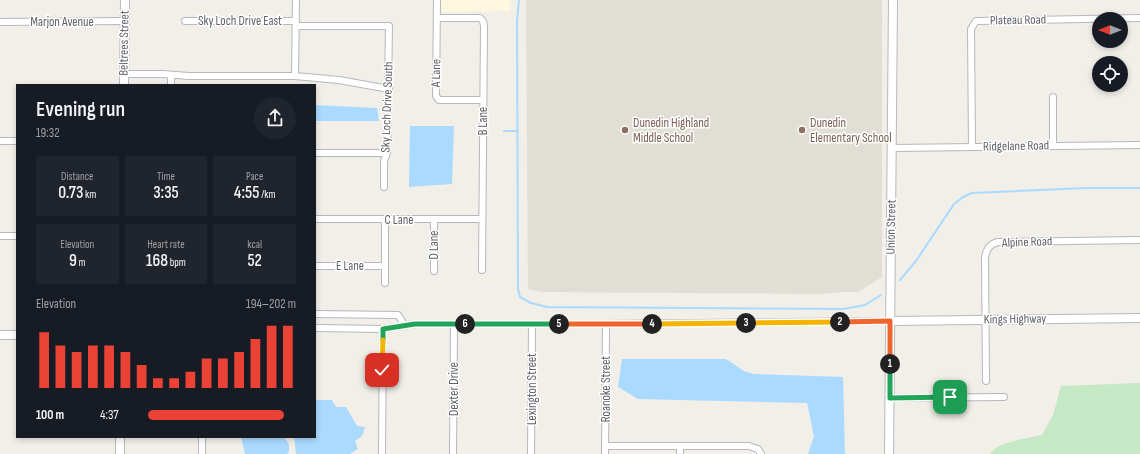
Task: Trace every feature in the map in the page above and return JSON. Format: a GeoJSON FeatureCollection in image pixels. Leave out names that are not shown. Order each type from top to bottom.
{"type":"FeatureCollection","features":[{"type":"Feature","properties":{"kind":"street","name":"Beltrees Street"},"geometry":{"type":"LineString","coordinates":[[124,84],[125,0]]}},
{"type":"Feature","properties":{"kind":"street"},"geometry":{"type":"LineString","coordinates":[[295,76],[296,0]]}},
{"type":"Feature","properties":{"kind":"street","name":"A Lane"},"geometry":{"type":"LineString","coordinates":[[437,0],[436,96],[439,100],[483,100]]}},
{"type":"Feature","properties":{"kind":"street","name":"Union Street"},"geometry":{"type":"LineString","coordinates":[[889,454],[893,0]]}},
{"type":"Feature","properties":{"kind":"street","name":"B Lane"},"geometry":{"type":"LineString","coordinates":[[437,18],[480,18],[483,21],[484,26],[482,270]]}},
{"type":"Feature","properties":{"kind":"street","name":"Plateau Road"},"geometry":{"type":"LineString","coordinates":[[972,147],[971,29],[976,21],[1140,18]]}},
{"type":"Feature","properties":{"kind":"street","name":"Marjon Avenue"},"geometry":{"type":"LineString","coordinates":[[0,22],[125,21]]}},
{"type":"Feature","properties":{"kind":"street","name":"Sky Loch Drive East"},"geometry":{"type":"LineString","coordinates":[[185,21],[389,26]]}},
{"type":"Feature","properties":{"kind":"street","name":"Sky Loch Drive South"},"geometry":{"type":"LineString","coordinates":[[384,187],[384,161],[387,153],[389,89],[389,26]]}},
{"type":"Feature","properties":{"kind":"street"},"geometry":{"type":"LineString","coordinates":[[124,74],[295,76],[339,80],[389,89]]}},
{"type":"Feature","properties":{"kind":"street"},"geometry":{"type":"LineString","coordinates":[[171,75],[171,84]]}},
{"type":"Feature","properties":{"kind":"street"},"geometry":{"type":"LineString","coordinates":[[1053,97],[1053,146]]}},
{"type":"Feature","properties":{"kind":"street"},"geometry":{"type":"LineString","coordinates":[[0,141],[16,141]]}},
{"type":"Feature","properties":{"kind":"street","name":"Ridgelane Road"},"geometry":{"type":"LineString","coordinates":[[892,148],[1140,145]]}},
{"type":"Feature","properties":{"kind":"street"},"geometry":{"type":"LineString","coordinates":[[316,153],[387,153]]}},
{"type":"Feature","properties":{"kind":"street","name":"C Lane"},"geometry":{"type":"LineString","coordinates":[[316,219],[482,219]]}},
{"type":"Feature","properties":{"kind":"street"},"geometry":{"type":"LineString","coordinates":[[385,220],[385,283]]}},
{"type":"Feature","properties":{"kind":"street","name":"D Lane"},"geometry":{"type":"LineString","coordinates":[[434,220],[434,271]]}},
{"type":"Feature","properties":{"kind":"street"},"geometry":{"type":"LineString","coordinates":[[0,236],[16,236]]}},
{"type":"Feature","properties":{"kind":"street","name":"Alpine Road"},"geometry":{"type":"LineString","coordinates":[[986,319],[985,257],[986,251],[993,243],[1140,240]]}},
{"type":"Feature","properties":{"kind":"street","name":"E Lane"},"geometry":{"type":"LineString","coordinates":[[316,266],[385,266]]}},
{"type":"Feature","properties":{"kind":"street"},"geometry":{"type":"LineString","coordinates":[[316,314],[398,315],[405,326]]}},
{"type":"Feature","properties":{"kind":"street","name":"Kings Highway"},"geometry":{"type":"LineString","coordinates":[[890,321],[1140,318]]}},
{"type":"Feature","properties":{"kind":"street"},"geometry":{"type":"LineString","coordinates":[[986,319],[986,381]]}},
{"type":"Feature","properties":{"kind":"street"},"geometry":{"type":"LineString","coordinates":[[316,328],[383,329],[415,324],[606,324],[890,321]]}},
{"type":"Feature","properties":{"kind":"street","name":"Dexter Drive"},"geometry":{"type":"LineString","coordinates":[[453,454],[454,324]]}},
{"type":"Feature","properties":{"kind":"street","name":"Lexington Street"},"geometry":{"type":"LineString","coordinates":[[531,454],[532,324]]}},
{"type":"Feature","properties":{"kind":"street","name":"Roanoke Street"},"geometry":{"type":"LineString","coordinates":[[605,454],[606,324]]}},
{"type":"Feature","properties":{"kind":"street"},"geometry":{"type":"LineString","coordinates":[[382,454],[383,329]]}},
{"type":"Feature","properties":{"kind":"street"},"geometry":{"type":"LineString","coordinates":[[0,335],[16,335]]}},
{"type":"Feature","properties":{"kind":"street"},"geometry":{"type":"LineString","coordinates":[[890,398],[1004,397]]}},
{"type":"Feature","properties":{"kind":"street"},"geometry":{"type":"LineString","coordinates":[[120,438],[120,454]]}},
{"type":"Feature","properties":{"kind":"street"},"geometry":{"type":"LineString","coordinates":[[202,438],[202,454]]}},
{"type":"Feature","properties":{"kind":"street"},"geometry":{"type":"LineString","coordinates":[[606,446],[749,446],[758,448],[761,454]]}},
{"type":"Feature","properties":{"kind":"street"},"geometry":{"type":"LineString","coordinates":[[680,446],[680,454]]}},
{"type":"Feature","properties":{"kind":"shaded area"},"geometry":{"type":"Polygon","coordinates":[[[441,0],[510,0],[510,11],[441,12],[441,0]]]}},
{"type":"Feature","properties":{"kind":"shaded area","name":"Dunedin Highland Middle School"},"geometry":{"type":"Polygon","coordinates":[[[526,0],[882,0],[882,277],[858,292],[822,294],[542,292],[528,289],[526,0]]]}},
{"type":"Feature","properties":{"kind":"green space"},"geometry":{"type":"Polygon","coordinates":[[[1140,383],[1140,454],[990,454],[999,446],[1021,439],[1042,435],[1053,415],[1061,386],[1140,383]]]}},
{"type":"Feature","properties":{"kind":"water"},"geometry":{"type":"Polygon","coordinates":[[[316,105],[377,108],[379,121],[316,121],[316,105]]]}},
{"type":"Feature","properties":{"kind":"water"},"geometry":{"type":"Polygon","coordinates":[[[410,126],[454,126],[452,184],[409,187],[410,126]]]}},
{"type":"Feature","properties":{"kind":"water"},"geometry":{"type":"Polygon","coordinates":[[[622,359],[726,359],[744,371],[753,374],[843,377],[845,454],[808,454],[814,436],[807,403],[638,399],[618,387],[622,359]]]}},
{"type":"Feature","properties":{"kind":"water"},"geometry":{"type":"Polygon","coordinates":[[[316,400],[332,400],[336,407],[346,407],[357,426],[365,427],[362,436],[355,441],[358,449],[350,454],[296,454],[294,438],[316,438],[316,400]]]}},
{"type":"Feature","properties":{"kind":"water"},"geometry":{"type":"Polygon","coordinates":[[[241,438],[285,438],[289,444],[289,452],[287,454],[245,454],[241,438]]]}},
{"type":"Feature","properties":{"kind":"waterway"},"geometry":{"type":"LineString","coordinates":[[519,0],[517,21],[518,288],[520,297],[531,303],[547,307],[844,309],[865,305],[881,295]]}},
{"type":"Feature","properties":{"kind":"waterway"},"geometry":{"type":"LineString","coordinates":[[504,131],[518,131]]}},
{"type":"Feature","properties":{"kind":"waterway"},"geometry":{"type":"LineString","coordinates":[[900,280],[916,261],[954,204],[963,197],[972,193],[1087,188],[1140,188]]}},
{"type":"Feature","properties":{"kind":"place","name":"Dunedin Highland Middle School"},"geometry":{"type":"Point","coordinates":[625,130]}},
{"type":"Feature","properties":{"kind":"place","name":"Dunedin Elementary School"},"geometry":{"type":"Point","coordinates":[802,130]}},
{"type":"Feature","properties":{"kind":"route"},"geometry":{"type":"LineString","coordinates":[[382,370],[383,329],[415,324],[606,324],[890,321],[890,398],[950,397]]}}]}
